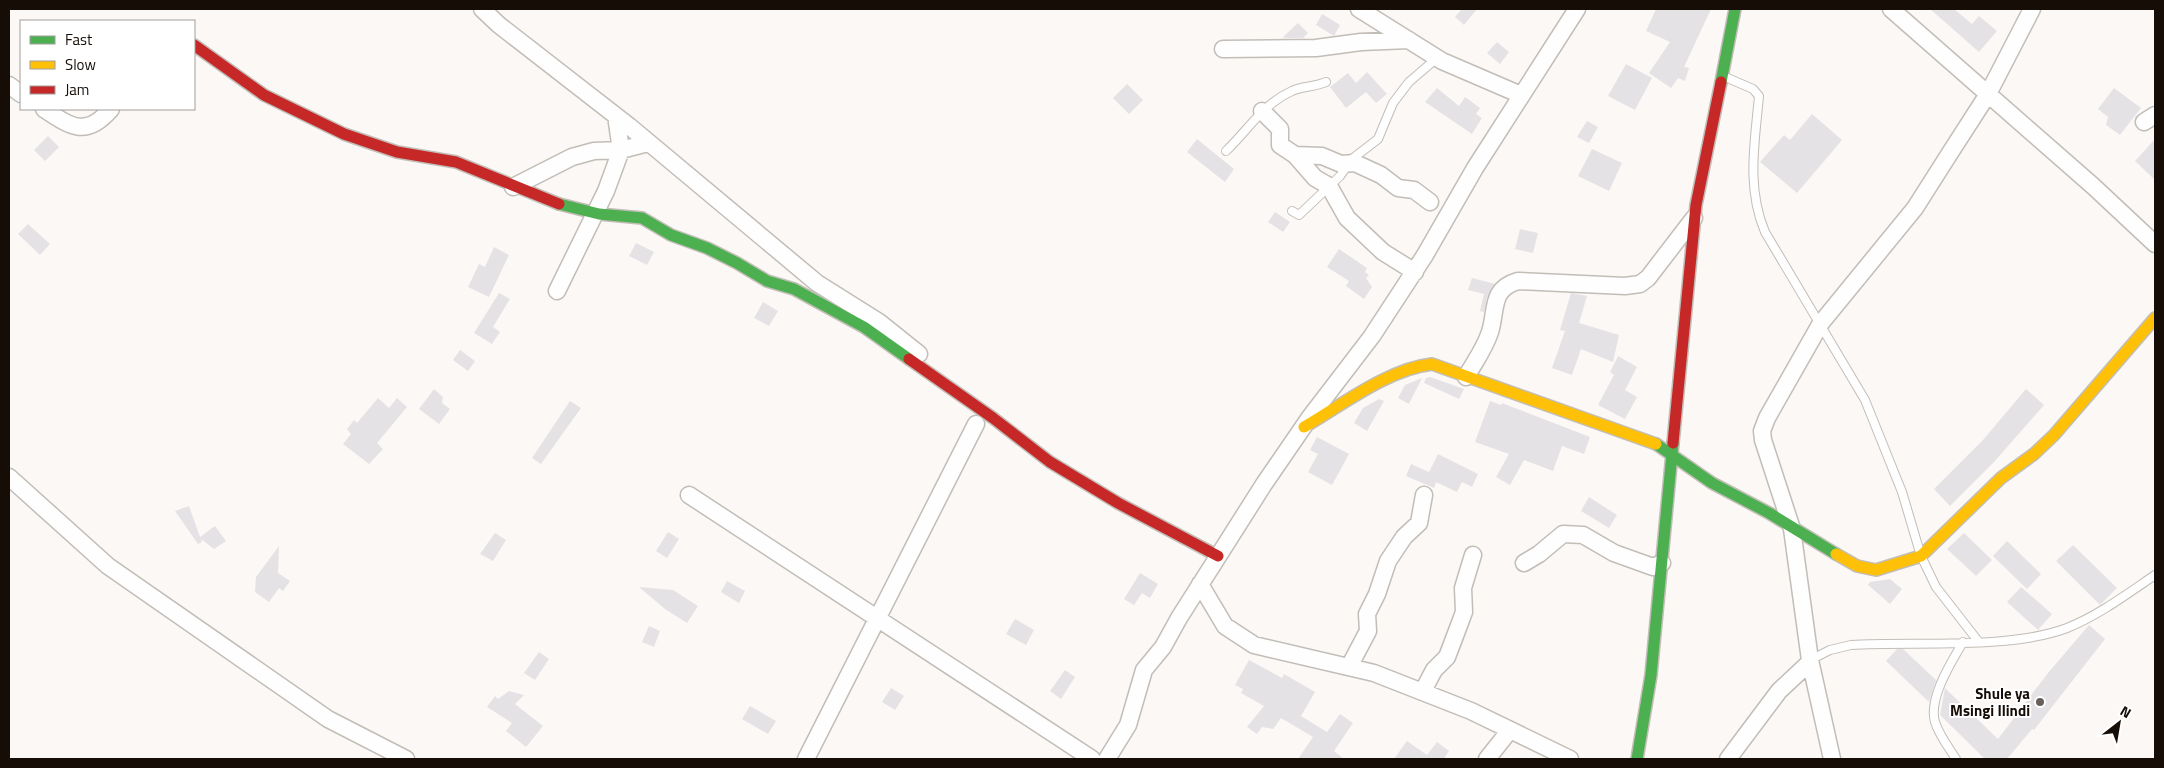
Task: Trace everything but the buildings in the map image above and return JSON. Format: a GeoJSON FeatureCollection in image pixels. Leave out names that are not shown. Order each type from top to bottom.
{"type":"FeatureCollection","features":[{"type":"Feature","properties":{"kind":"street"},"geometry":{"type":"LineString","coordinates":[[482,9],[499,25],[616,116],[817,283],[879,322],[946,375],[994,418]]}},
{"type":"Feature","properties":{"kind":"street"},"geometry":{"type":"LineString","coordinates":[[1359,9],[1437,58],[1521,94]]}},
{"type":"Feature","properties":{"kind":"street"},"geometry":{"type":"LineString","coordinates":[[1107,759],[1128,725],[1144,670],[1163,647],[1200,584],[1304,427],[1372,336],[1415,272],[1521,94],[1576,9]]}},
{"type":"Feature","properties":{"kind":"street"},"geometry":{"type":"LineString","coordinates":[[1637,759],[1651,675],[1695,216],[1735,9]]}},
{"type":"Feature","properties":{"kind":"street"},"geometry":{"type":"LineString","coordinates":[[1891,9],[2093,186],[2155,244]]}},
{"type":"Feature","properties":{"kind":"street"},"geometry":{"type":"LineString","coordinates":[[1832,759],[1810,661],[1792,529],[1763,440],[1762,431],[1767,418],[1821,323],[1915,208],[1988,94],[2032,9]]}},
{"type":"Feature","properties":{"kind":"street"},"geometry":{"type":"LineString","coordinates":[[1222,49],[1316,48],[1362,42],[1409,40]]}},
{"type":"Feature","properties":{"kind":"street"},"geometry":{"type":"LineString","coordinates":[[195,46],[264,94],[344,134],[397,152],[456,162],[557,204],[595,213],[642,218],[671,235],[707,248],[768,281],[794,289],[864,327],[994,418],[1050,462],[1118,503],[1218,556]]}},
{"type":"Feature","properties":{"kind":"street"},"geometry":{"type":"LineString","coordinates":[[9,85],[20,93]]}},
{"type":"Feature","properties":{"kind":"street"},"geometry":{"type":"LineString","coordinates":[[46,110],[78,128],[90,126],[110,110]]}},
{"type":"Feature","properties":{"kind":"street"},"geometry":{"type":"LineString","coordinates":[[1262,111],[1280,129],[1280,145],[1295,155],[1315,178],[1329,186],[1348,218],[1383,252],[1415,272]]}},
{"type":"Feature","properties":{"kind":"street"},"geometry":{"type":"LineString","coordinates":[[557,291],[595,213],[621,150],[616,116]]}},
{"type":"Feature","properties":{"kind":"street"},"geometry":{"type":"LineString","coordinates":[[513,187],[572,157],[594,152],[621,150],[648,143]]}},
{"type":"Feature","properties":{"kind":"street"},"geometry":{"type":"LineString","coordinates":[[1295,155],[1322,156],[1341,164],[1355,164],[1381,175],[1398,188],[1414,190],[1430,202]]}},
{"type":"Feature","properties":{"kind":"street"},"geometry":{"type":"LineString","coordinates":[[1466,377],[1490,331],[1496,300],[1508,284],[1518,281],[1625,286],[1640,284],[1658,268],[1695,216]]}},
{"type":"Feature","properties":{"kind":"street"},"geometry":{"type":"LineString","coordinates":[[1304,427],[1414,366],[1432,364],[1498,387],[1555,410],[1650,442],[1712,483],[1769,513],[1792,529],[1867,570],[1884,568],[1921,556],[1992,487],[2054,436],[2155,318]]}},
{"type":"Feature","properties":{"kind":"street"},"geometry":{"type":"LineString","coordinates":[[806,759],[879,619],[976,424]]}},
{"type":"Feature","properties":{"kind":"street"},"geometry":{"type":"LineString","coordinates":[[9,477],[108,566],[328,719],[406,759]]}},
{"type":"Feature","properties":{"kind":"street"},"geometry":{"type":"LineString","coordinates":[[689,495],[1092,759]]}},
{"type":"Feature","properties":{"kind":"street"},"geometry":{"type":"LineString","coordinates":[[1349,667],[1368,631],[1367,614],[1377,594],[1388,561],[1404,537],[1419,523],[1424,495]]}},
{"type":"Feature","properties":{"kind":"street"},"geometry":{"type":"LineString","coordinates":[[1524,563],[1539,554],[1563,534],[1583,535],[1614,553],[1653,566],[1662,563]]}},
{"type":"Feature","properties":{"kind":"street"},"geometry":{"type":"LineString","coordinates":[[1422,691],[1434,670],[1448,657],[1456,636],[1464,612],[1463,588],[1473,555]]}},
{"type":"Feature","properties":{"kind":"street"},"geometry":{"type":"LineString","coordinates":[[1200,584],[1225,626],[1254,645],[1277,652],[1349,667],[1422,691],[1570,759]]}},
{"type":"Feature","properties":{"kind":"street"},"geometry":{"type":"LineString","coordinates":[[1728,759],[1779,692],[1810,661]]}},
{"type":"Feature","properties":{"kind":"street"},"geometry":{"type":"LineString","coordinates":[[1487,759],[1510,730]]}},
{"type":"Feature","properties":{"kind":"lane"},"geometry":{"type":"LineString","coordinates":[[1292,211],[1298,215],[1329,186],[1348,164],[1378,139],[1393,103],[1409,82],[1437,58]]}},
{"type":"Feature","properties":{"kind":"lane"},"geometry":{"type":"LineString","coordinates":[[1722,76],[1754,89],[1759,96],[1752,184],[1756,212],[1778,254],[1821,323],[1865,400],[1902,492],[1921,556],[1936,587],[1978,641]]}},
{"type":"Feature","properties":{"kind":"lane"},"geometry":{"type":"LineString","coordinates":[[1226,151],[1262,111],[1294,90],[1315,87],[1326,82]]}},
{"type":"Feature","properties":{"kind":"lane"},"geometry":{"type":"LineString","coordinates":[[1810,661],[1830,650],[1851,646],[2008,640],[2064,629],[2087,619],[2155,575]]}},
{"type":"Feature","properties":{"kind":"lane"},"geometry":{"type":"LineString","coordinates":[[1956,759],[1938,728],[1934,713],[1946,672],[1963,642]]}},
{"type":"Feature","properties":{"kind":"traffic: fast"},"geometry":{"type":"LineString","coordinates":[[1721,82],[1735,9]]}},
{"type":"Feature","properties":{"kind":"traffic: fast"},"geometry":{"type":"LineString","coordinates":[[559,204],[599,214],[642,218],[671,235],[707,248],[737,263],[767,281],[794,289],[864,327],[909,359]]}},
{"type":"Feature","properties":{"kind":"traffic: fast"},"geometry":{"type":"LineString","coordinates":[[1637,759],[1651,675],[1673,443]]}},
{"type":"Feature","properties":{"kind":"traffic: fast"},"geometry":{"type":"LineString","coordinates":[[1656,444],[1712,483],[1769,513],[1836,554]]}},
{"type":"Feature","properties":{"kind":"traffic: slow"},"geometry":{"type":"LineString","coordinates":[[1836,554],[1857,566],[1876,570],[1921,556],[2001,478],[2034,454],[2054,435],[2155,318]]}},
{"type":"Feature","properties":{"kind":"traffic: slow"},"geometry":{"type":"LineString","coordinates":[[1304,427],[1382,380],[1415,367],[1432,364],[1656,444]]}},
{"type":"Feature","properties":{"kind":"traffic: jam"},"geometry":{"type":"LineString","coordinates":[[195,46],[264,95],[344,134],[397,152],[456,162],[559,204]]}},
{"type":"Feature","properties":{"kind":"traffic: jam"},"geometry":{"type":"LineString","coordinates":[[1673,443],[1696,205],[1721,82]]}},
{"type":"Feature","properties":{"kind":"traffic: jam"},"geometry":{"type":"LineString","coordinates":[[909,359],[993,418],[1050,462],[1118,503],[1218,556]]}},
{"type":"Feature","properties":{"kind":"place","name":"Shule ya Msingi Ilindi"},"geometry":{"type":"Point","coordinates":[2040,702]}}]}
